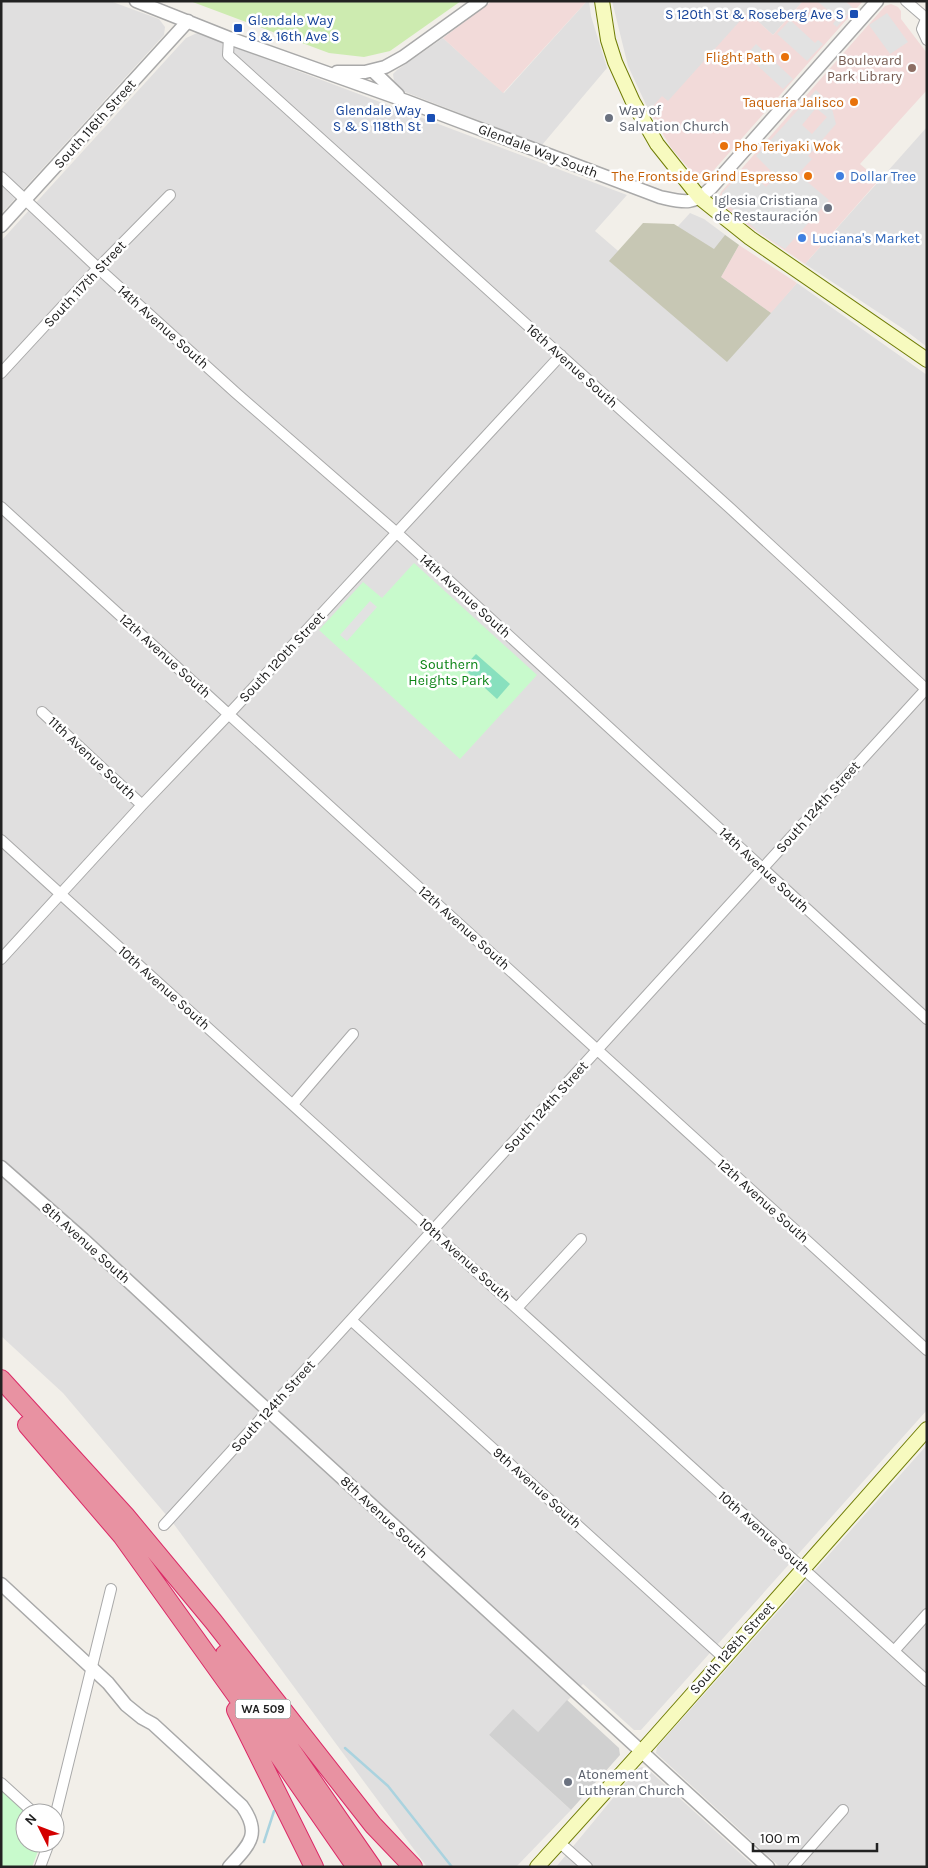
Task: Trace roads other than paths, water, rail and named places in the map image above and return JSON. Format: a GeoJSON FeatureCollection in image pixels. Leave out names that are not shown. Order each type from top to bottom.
{"type":"FeatureCollection","features":[{"type":"Feature","properties":{"kind":"highway","name":"WA 509"},"geometry":{"type":"LineString","coordinates":[[1,1379],[125,1515],[154,1551],[372,1867]]}},
{"type":"Feature","properties":{"kind":"highway","name":"WA 509"},"geometry":{"type":"LineString","coordinates":[[1,1397],[122,1536],[261,1730],[356,1867]]}},
{"type":"Feature","properties":{"kind":"highway"},"geometry":{"type":"LineString","coordinates":[[154,1551],[213,1621],[373,1825],[413,1867]]}},
{"type":"Feature","properties":{"kind":"highway"},"geometry":{"type":"LineString","coordinates":[[164,1595],[210,1664],[239,1715],[314,1867]]}},
{"type":"Feature","properties":{"kind":"main road"},"geometry":{"type":"LineString","coordinates":[[602,1],[608,40],[632,102],[657,144],[700,198],[750,238],[927,360]]}},
{"type":"Feature","properties":{"kind":"main road","name":"South 128th Street"},"geometry":{"type":"LineString","coordinates":[[537,1867],[927,1429]]}},
{"type":"Feature","properties":{"kind":"street","name":"Glendale Way South"},"geometry":{"type":"LineString","coordinates":[[136,1],[229,38],[406,101],[660,197],[692,201],[700,198]]}},
{"type":"Feature","properties":{"kind":"street"},"geometry":{"type":"LineString","coordinates":[[300,62],[329,71],[346,73],[373,71],[394,62],[481,1]]}},
{"type":"Feature","properties":{"kind":"street"},"geometry":{"type":"LineString","coordinates":[[700,198],[878,1]]}},
{"type":"Feature","properties":{"kind":"street"},"geometry":{"type":"LineString","coordinates":[[906,1],[926,19],[922,28],[927,40]]}},
{"type":"Feature","properties":{"kind":"street","name":"South 116th Street"},"geometry":{"type":"LineString","coordinates":[[1,226],[188,21]]}},
{"type":"Feature","properties":{"kind":"street","name":"16th Avenue South"},"geometry":{"type":"LineString","coordinates":[[229,38],[228,54],[731,509],[926,689]]}},
{"type":"Feature","properties":{"kind":"street","name":"Glendale Way South"},"geometry":{"type":"LineString","coordinates":[[373,71],[393,92],[406,101]]}},
{"type":"Feature","properties":{"kind":"street","name":"14th Avenue South"},"geometry":{"type":"LineString","coordinates":[[1,177],[98,268],[276,429],[397,534],[927,1019]]}},
{"type":"Feature","properties":{"kind":"street","name":"South 117th Street"},"geometry":{"type":"LineString","coordinates":[[1,373],[98,268],[170,195]]}},
{"type":"Feature","properties":{"kind":"street","name":"South 120th Street"},"geometry":{"type":"LineString","coordinates":[[1,959],[561,355]]}},
{"type":"Feature","properties":{"kind":"street","name":"12th Avenue South"},"geometry":{"type":"LineString","coordinates":[[1,506],[927,1350]]}},
{"type":"Feature","properties":{"kind":"street","name":"South 124th Street"},"geometry":{"type":"LineString","coordinates":[[164,1525],[926,689]]}},
{"type":"Feature","properties":{"kind":"street","name":"11th Avenue South"},"geometry":{"type":"LineString","coordinates":[[42,712],[142,805]]}},
{"type":"Feature","properties":{"kind":"street","name":"10th Avenue South"},"geometry":{"type":"LineString","coordinates":[[1,840],[927,1681]]}},
{"type":"Feature","properties":{"kind":"street"},"geometry":{"type":"LineString","coordinates":[[293,1104],[353,1034]]}},
{"type":"Feature","properties":{"kind":"street","name":"8th Avenue South"},"geometry":{"type":"LineString","coordinates":[[1,1167],[84,1240],[268,1411],[768,1867]]}},
{"type":"Feature","properties":{"kind":"street"},"geometry":{"type":"LineString","coordinates":[[518,1308],[581,1240]]}},
{"type":"Feature","properties":{"kind":"street","name":"9th Avenue South"},"geometry":{"type":"LineString","coordinates":[[350,1320],[723,1657]]}},
{"type":"Feature","properties":{"kind":"street"},"geometry":{"type":"LineString","coordinates":[[1,1584],[91,1666],[126,1705],[153,1724],[242,1806],[249,1815],[253,1834],[251,1842],[230,1867]]}},
{"type":"Feature","properties":{"kind":"street"},"geometry":{"type":"LineString","coordinates":[[58,1803],[111,1589]]}},
{"type":"Feature","properties":{"kind":"street"},"geometry":{"type":"LineString","coordinates":[[894,1651],[927,1614]]}},
{"type":"Feature","properties":{"kind":"street"},"geometry":{"type":"LineString","coordinates":[[1,1783],[23,1803]]}},
{"type":"Feature","properties":{"kind":"street"},"geometry":{"type":"LineString","coordinates":[[792,1867],[843,1810]]}},
{"type":"Feature","properties":{"kind":"street"},"geometry":{"type":"LineString","coordinates":[[559,1842],[587,1867]]}},
{"type":"Feature","properties":{"kind":"street"},"geometry":{"type":"LineString","coordinates":[[40,1867],[45,1853]]}},
{"type":"Feature","properties":{"kind":"waterway"},"geometry":{"type":"LineString","coordinates":[[345,1748],[388,1786],[452,1867]]}},
{"type":"Feature","properties":{"kind":"waterway"},"geometry":{"type":"LineString","coordinates":[[264,1842],[274,1811]]}},
{"type":"Feature","properties":{"kind":"place","name":"S 120th St & Roseberg Ave S"},"geometry":{"type":"Point","coordinates":[854,14]}},
{"type":"Feature","properties":{"kind":"place","name":"Glendale Way S & 16th Ave S"},"geometry":{"type":"Point","coordinates":[238,28]}},
{"type":"Feature","properties":{"kind":"place","name":"Flight Path"},"geometry":{"type":"Point","coordinates":[785,57]}},
{"type":"Feature","properties":{"kind":"place","name":"Boulevard Park Library"},"geometry":{"type":"Point","coordinates":[912,68]}},
{"type":"Feature","properties":{"kind":"place","name":"Taqueria Jalisco"},"geometry":{"type":"Point","coordinates":[854,102]}},
{"type":"Feature","properties":{"kind":"place","name":"Glendale Way S & S 118th St"},"geometry":{"type":"Point","coordinates":[431,118]}},
{"type":"Feature","properties":{"kind":"place","name":"Way of Salvation Church"},"geometry":{"type":"Point","coordinates":[609,118]}},
{"type":"Feature","properties":{"kind":"place","name":"Pho Teriyaki Wok"},"geometry":{"type":"Point","coordinates":[724,146]}},
{"type":"Feature","properties":{"kind":"place","name":"The Frontside Grind Espresso"},"geometry":{"type":"Point","coordinates":[808,176]}},
{"type":"Feature","properties":{"kind":"place","name":"Dollar Tree"},"geometry":{"type":"Point","coordinates":[840,176]}},
{"type":"Feature","properties":{"kind":"place","name":"Iglesia Cristiana de Restauración"},"geometry":{"type":"Point","coordinates":[828,208]}},
{"type":"Feature","properties":{"kind":"place","name":"Luciana's Market"},"geometry":{"type":"Point","coordinates":[802,238]}},
{"type":"Feature","properties":{"kind":"place","name":"Atonement Lutheran Church"},"geometry":{"type":"Point","coordinates":[568,1782]}},
{"type":"Feature","properties":{"kind":"park label","name":"Southern Heights Park"},"geometry":{"type":"Point","coordinates":[449,672]}}]}
